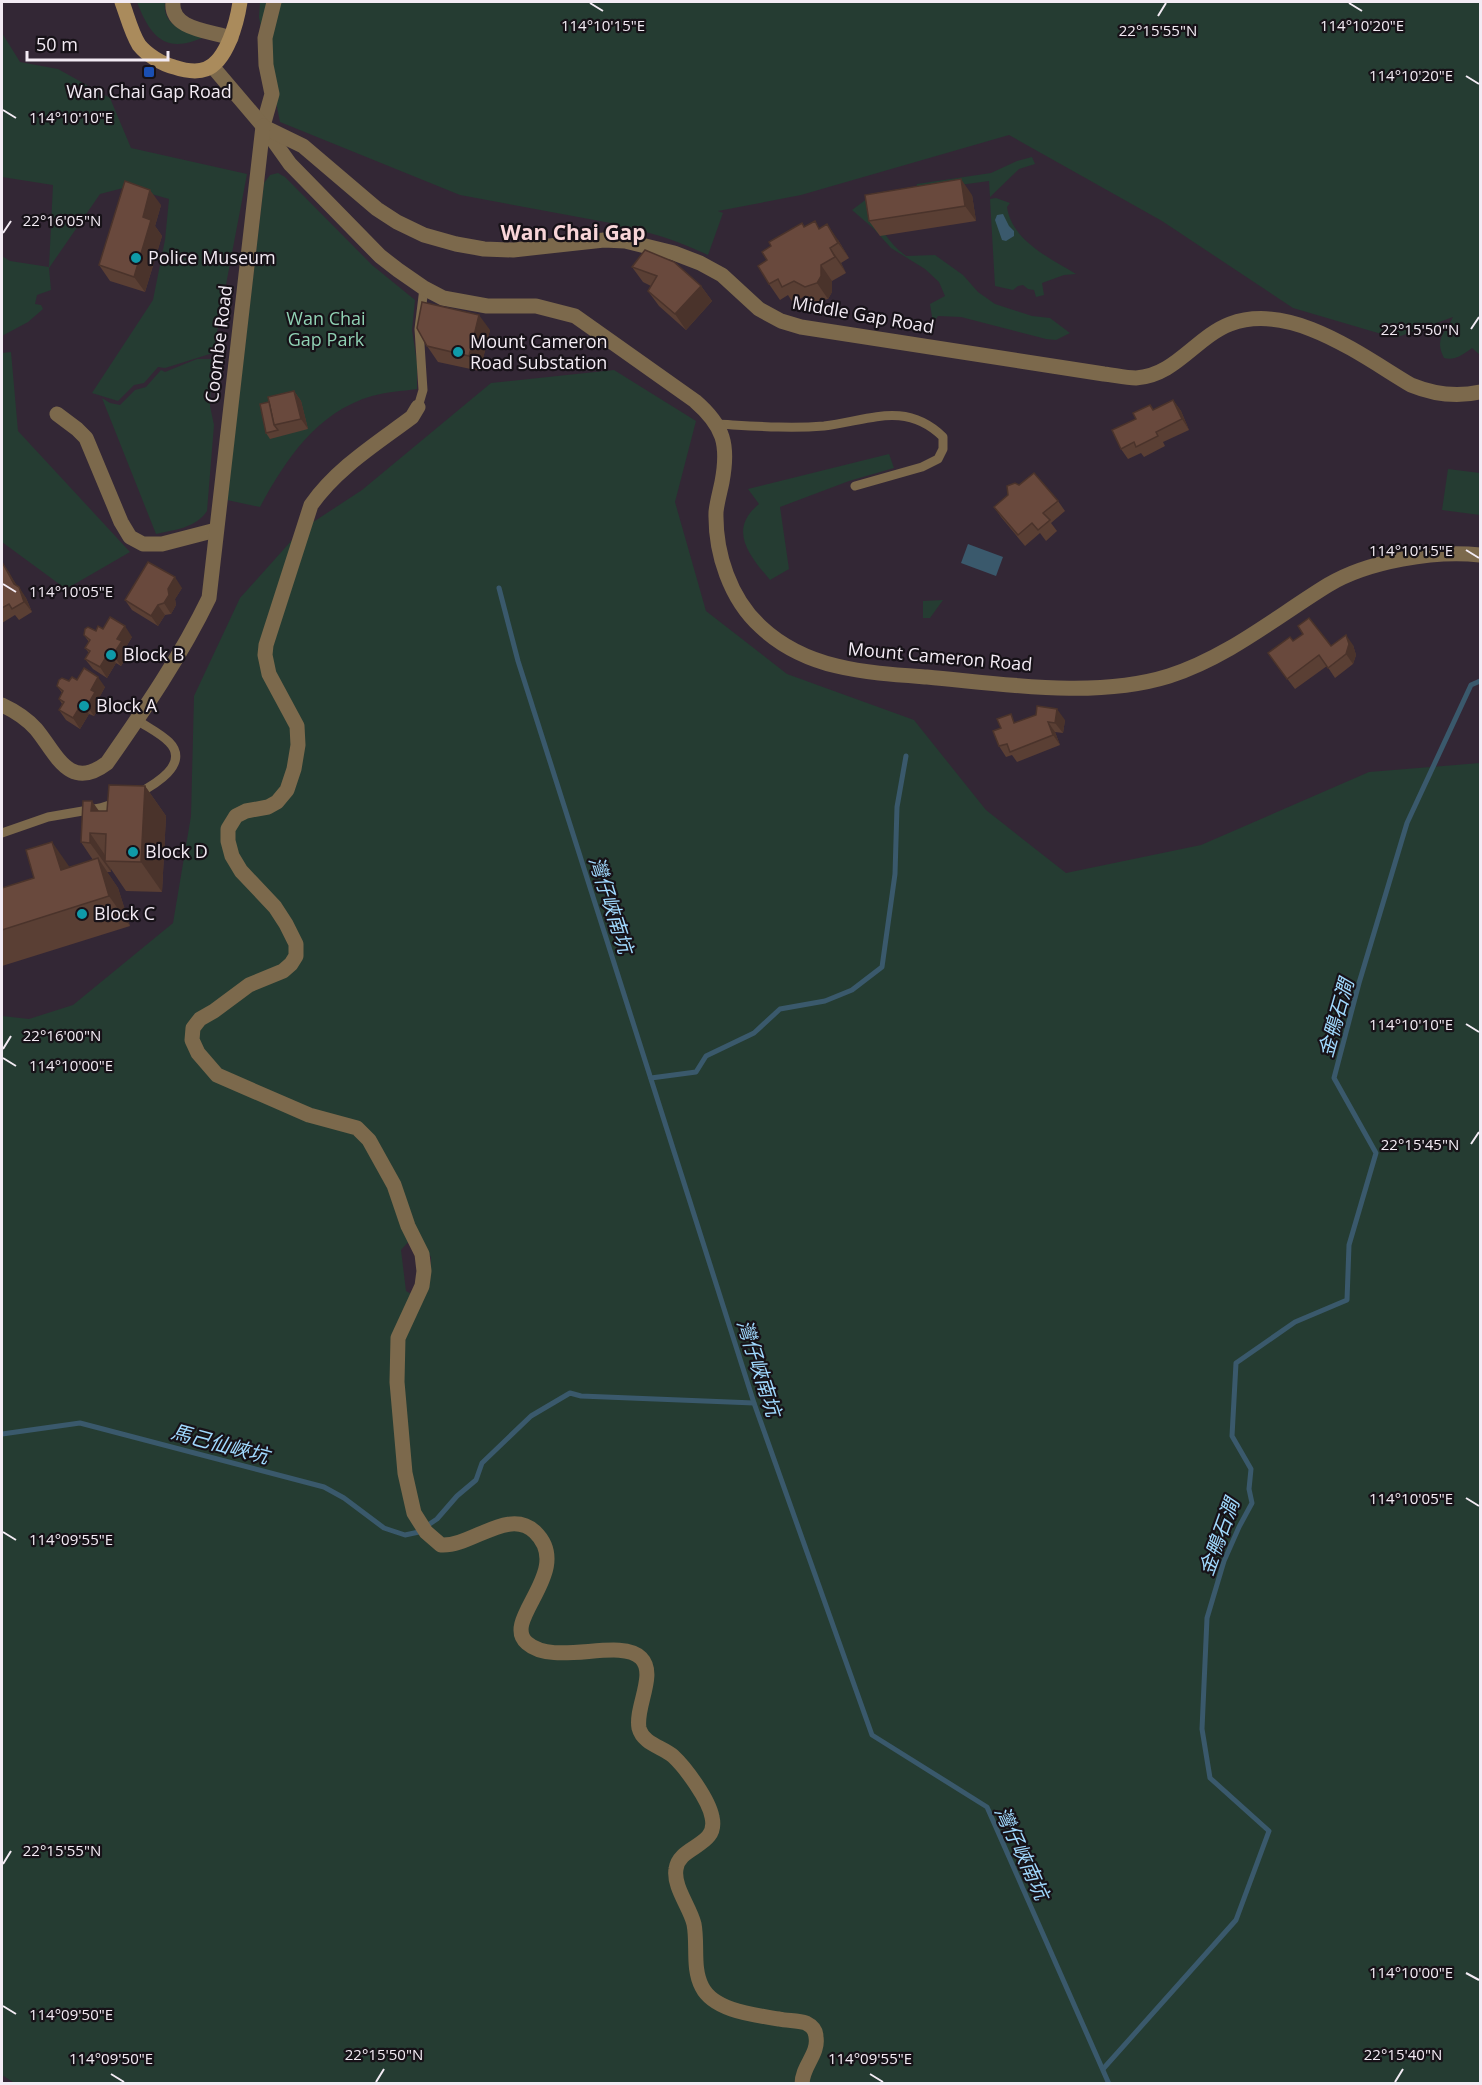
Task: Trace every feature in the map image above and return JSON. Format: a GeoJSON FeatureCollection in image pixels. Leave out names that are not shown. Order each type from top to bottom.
{"type":"FeatureCollection","features":[{"type":"Feature","properties":{"kind":"main road"},"geometry":{"type":"LineString","coordinates":[[122,2],[139,44],[149,54],[165,65],[179,69],[204,70],[212,66],[224,52],[231,38],[240,2]]}},
{"type":"Feature","properties":{"kind":"street"},"geometry":{"type":"LineString","coordinates":[[173,2],[173,12],[182,23],[231,38]]}},
{"type":"Feature","properties":{"kind":"street","name":"Coombe Road"},"geometry":{"type":"LineString","coordinates":[[2,705],[21,714],[36,729],[62,765],[80,773],[90,772],[107,763],[137,720],[198,622],[209,598],[264,126],[272,94],[266,65],[265,38],[274,2]]}},
{"type":"Feature","properties":{"kind":"street","name":"Mount Cameron Road"},"geometry":{"type":"LineString","coordinates":[[212,66],[264,126],[290,164],[380,256],[424,288],[443,298],[487,306],[536,306],[575,316],[695,401],[717,424],[723,436],[725,451],[716,510],[717,539],[733,590],[744,609],[776,640],[797,652],[842,669],[871,673],[1090,690],[1150,681],[1172,675],[1213,658],[1331,584],[1386,562],[1459,553],[1480,555]]}},
{"type":"Feature","properties":{"kind":"street","name":"Middle Gap Road"},"geometry":{"type":"LineString","coordinates":[[264,126],[303,146],[377,209],[424,235],[484,249],[513,250],[604,240],[674,253],[700,262],[722,275],[759,309],[781,321],[801,327],[1136,378],[1166,369],[1214,333],[1230,324],[1247,320],[1268,320],[1297,324],[1321,333],[1425,391],[1469,395],[1480,392]]}},
{"type":"Feature","properties":{"kind":"street"},"geometry":{"type":"LineString","coordinates":[[418,407],[412,417],[340,471],[322,488],[311,505],[266,645],[269,674],[297,726],[298,745],[294,770],[287,790],[277,802],[268,807],[246,811],[236,816],[228,830],[228,841],[232,856],[241,871],[275,907],[286,924],[296,944],[296,956],[283,971],[249,985],[201,1019],[193,1028],[192,1040],[198,1053],[217,1076],[309,1115],[357,1128],[369,1140],[394,1185],[408,1226],[423,1259],[422,1286],[399,1332],[396,1356],[405,1473],[414,1513],[430,1537],[441,1545],[460,1543],[505,1524],[517,1524],[531,1530],[544,1545],[547,1565],[541,1584],[522,1623],[521,1634],[525,1642],[535,1648],[554,1652],[612,1651],[634,1653],[642,1659],[646,1666],[647,1676],[639,1712],[640,1731],[648,1740],[671,1754],[681,1764],[707,1804],[713,1819],[708,1838],[682,1857],[675,1872],[676,1881],[694,1928],[700,1982],[707,1995],[725,2006],[808,2024],[814,2029],[817,2038],[816,2046],[803,2074],[802,2084]]}},
{"type":"Feature","properties":{"kind":"street"},"geometry":{"type":"LineString","coordinates":[[57,414],[86,438],[121,522],[130,537],[143,544],[162,544],[216,530]]}},
{"type":"Feature","properties":{"kind":"lane"},"geometry":{"type":"LineString","coordinates":[[418,407],[423,390],[419,329],[424,288]]}},
{"type":"Feature","properties":{"kind":"lane"},"geometry":{"type":"LineString","coordinates":[[717,424],[777,427],[825,426],[875,416],[888,416],[920,421],[935,429],[943,437],[943,449],[938,459],[922,467],[855,486]]}},
{"type":"Feature","properties":{"kind":"lane"},"geometry":{"type":"LineString","coordinates":[[2,833],[48,817],[116,804],[145,790],[171,771],[175,759],[173,747],[137,720]]}},
{"type":"Feature","properties":{"kind":"green space"},"geometry":{"type":"Polygon","coordinates":[[[137,2],[165,2],[167,17],[176,27],[204,37],[179,44],[161,39],[147,24],[137,2]]]}},
{"type":"Feature","properties":{"kind":"green space"},"geometry":{"type":"Polygon","coordinates":[[[260,2],[1480,2],[1480,355],[1472,348],[1456,358],[1444,358],[1440,341],[1453,317],[1395,338],[1293,308],[1162,221],[1009,135],[801,195],[718,211],[723,213],[708,255],[663,237],[616,228],[616,224],[460,195],[280,122],[259,17],[260,2]]]}},
{"type":"Feature","properties":{"kind":"green space"},"geometry":{"type":"Polygon","coordinates":[[[2,33],[20,62],[58,69],[110,98],[131,148],[247,174],[213,353],[165,368],[158,367],[144,383],[134,385],[118,401],[92,393],[153,300],[165,240],[169,199],[127,187],[100,194],[49,268],[51,290],[37,295],[35,304],[41,305],[43,309],[28,322],[2,336],[2,256],[10,261],[49,267],[53,185],[2,177],[2,33]]]}},
{"type":"Feature","properties":{"kind":"green space"},"geometry":{"type":"Polygon","coordinates":[[[1032,157],[1035,164],[1019,169],[990,197],[989,181],[915,191],[917,184],[991,173],[1032,157]]]}},
{"type":"Feature","properties":{"kind":"green space","name":"Wan Chai Gap Park"},"geometry":{"type":"Polygon","coordinates":[[[278,173],[285,177],[372,265],[415,300],[412,330],[417,363],[417,389],[372,396],[352,403],[319,425],[292,455],[260,507],[227,500],[264,183],[270,175],[278,173]]]}},
{"type":"Feature","properties":{"kind":"green space"},"geometry":{"type":"Polygon","coordinates":[[[868,198],[882,230],[906,256],[935,255],[963,275],[978,292],[995,304],[1032,316],[1050,318],[1070,333],[1056,340],[1046,339],[961,317],[938,316],[933,323],[930,304],[945,296],[939,282],[925,269],[891,248],[852,210],[868,198]]]}},
{"type":"Feature","properties":{"kind":"green space"},"geometry":{"type":"Polygon","coordinates":[[[996,198],[1010,203],[1007,207],[1010,219],[1024,239],[1044,255],[1076,274],[1064,275],[1042,283],[1044,295],[1036,297],[1034,290],[1023,285],[1013,290],[995,286],[990,199],[996,198]]]}},
{"type":"Feature","properties":{"kind":"green space"},"geometry":{"type":"Polygon","coordinates":[[[11,352],[18,431],[130,552],[66,589],[2,542],[2,353],[11,352]]]}},
{"type":"Feature","properties":{"kind":"green space"},"geometry":{"type":"Polygon","coordinates":[[[197,359],[212,359],[210,406],[214,425],[207,511],[191,525],[156,534],[102,398],[120,405],[135,390],[146,387],[161,370],[165,372],[197,359]]]}},
{"type":"Feature","properties":{"kind":"green space"},"geometry":{"type":"Polygon","coordinates":[[[614,370],[696,421],[675,502],[706,611],[787,674],[914,720],[986,810],[1066,873],[1201,845],[1369,772],[1480,763],[1480,2083],[16,2084],[2,2075],[2,1016],[29,1019],[73,1005],[173,923],[191,816],[194,696],[240,598],[301,530],[362,490],[491,383],[614,370]],[[410,1240],[401,1250],[406,1291],[420,1299],[431,1274],[431,1257],[418,1241],[410,1240]]]}},
{"type":"Feature","properties":{"kind":"green space"},"geometry":{"type":"Polygon","coordinates":[[[889,454],[894,468],[849,481],[780,507],[789,569],[770,580],[755,562],[745,543],[744,523],[759,504],[748,489],[889,454]]]}},
{"type":"Feature","properties":{"kind":"green space"},"geometry":{"type":"Polygon","coordinates":[[[1448,469],[1480,473],[1480,515],[1442,510],[1448,469]]]}},
{"type":"Feature","properties":{"kind":"green space"},"geometry":{"type":"Polygon","coordinates":[[[943,600],[930,618],[923,618],[923,601],[943,600]]]}},
{"type":"Feature","properties":{"kind":"water"},"geometry":{"type":"Polygon","coordinates":[[[1003,214],[1014,231],[1014,236],[1006,241],[1002,240],[995,220],[997,215],[1003,214]]]}},
{"type":"Feature","properties":{"kind":"water"},"geometry":{"type":"Polygon","coordinates":[[[968,544],[1003,557],[996,576],[961,563],[968,544]]]}},
{"type":"Feature","properties":{"kind":"building"},"geometry":{"type":"Polygon","coordinates":[[[961,179],[965,206],[869,221],[865,195],[961,179]]]}},
{"type":"Feature","properties":{"kind":"building"},"geometry":{"type":"Polygon","coordinates":[[[125,181],[150,190],[143,217],[151,220],[134,277],[99,265],[125,181]]]}},
{"type":"Feature","properties":{"kind":"building"},"geometry":{"type":"Polygon","coordinates":[[[815,221],[819,229],[827,224],[838,243],[830,248],[835,257],[821,265],[821,276],[817,283],[805,287],[794,281],[782,287],[778,279],[769,284],[758,266],[767,260],[762,252],[771,246],[769,242],[802,223],[804,227],[815,221]]]}},
{"type":"Feature","properties":{"kind":"building"},"geometry":{"type":"Polygon","coordinates":[[[645,250],[674,262],[701,286],[675,314],[648,291],[657,276],[632,267],[645,250]]]}},
{"type":"Feature","properties":{"kind":"building"},"geometry":{"type":"Polygon","coordinates":[[[422,302],[479,315],[469,356],[427,346],[417,328],[422,302]]]}},
{"type":"Feature","properties":{"kind":"building"},"geometry":{"type":"Polygon","coordinates":[[[294,391],[301,419],[274,425],[268,397],[294,391]]]}},
{"type":"Feature","properties":{"kind":"building"},"geometry":{"type":"Polygon","coordinates":[[[1173,400],[1182,419],[1156,432],[1158,436],[1136,447],[1134,442],[1121,449],[1112,430],[1136,419],[1133,413],[1150,405],[1153,410],[1173,400]]]}},
{"type":"Feature","properties":{"kind":"building"},"geometry":{"type":"Polygon","coordinates":[[[269,402],[274,425],[278,430],[266,433],[260,404],[269,402]]]}},
{"type":"Feature","properties":{"kind":"building"},"geometry":{"type":"Polygon","coordinates":[[[1034,473],[1058,501],[1043,513],[1050,520],[1038,530],[1032,523],[1018,535],[994,507],[1008,495],[1007,486],[1015,483],[1019,485],[1034,473]]]}},
{"type":"Feature","properties":{"kind":"building"},"geometry":{"type":"Polygon","coordinates":[[[2,562],[14,584],[19,587],[24,602],[12,609],[9,604],[2,608],[2,562]]]}},
{"type":"Feature","properties":{"kind":"building"},"geometry":{"type":"Polygon","coordinates":[[[148,562],[175,577],[168,589],[169,595],[164,603],[158,605],[151,616],[125,600],[148,562]]]}},
{"type":"Feature","properties":{"kind":"building"},"geometry":{"type":"Polygon","coordinates":[[[110,617],[125,626],[117,639],[122,641],[113,655],[109,652],[100,667],[85,659],[90,651],[85,648],[90,640],[84,635],[85,629],[88,627],[96,631],[98,626],[103,629],[110,617]]]}},
{"type":"Feature","properties":{"kind":"building"},"geometry":{"type":"Polygon","coordinates":[[[1309,618],[1331,646],[1346,635],[1349,644],[1346,654],[1328,668],[1319,655],[1287,679],[1268,653],[1290,637],[1293,641],[1303,634],[1298,626],[1309,618]]]}},
{"type":"Feature","properties":{"kind":"building"},"geometry":{"type":"Polygon","coordinates":[[[84,668],[98,677],[91,690],[95,692],[87,706],[82,703],[73,718],[59,710],[64,702],[59,699],[63,691],[57,686],[62,678],[69,681],[72,677],[77,680],[84,668]]]}},
{"type":"Feature","properties":{"kind":"building"},"geometry":{"type":"Polygon","coordinates":[[[1037,706],[1057,709],[1055,723],[1048,722],[1053,735],[1010,752],[1007,744],[999,746],[993,731],[1001,728],[997,719],[1011,714],[1014,723],[1036,715],[1037,706]]]}},
{"type":"Feature","properties":{"kind":"building"},"geometry":{"type":"Polygon","coordinates":[[[109,785],[145,786],[141,862],[105,861],[106,834],[90,833],[90,843],[81,842],[83,801],[92,801],[91,811],[107,811],[109,785]]]}},
{"type":"Feature","properties":{"kind":"building"},"geometry":{"type":"Polygon","coordinates":[[[52,842],[61,870],[98,858],[109,896],[2,930],[2,888],[34,878],[26,850],[52,842]]]}},
{"type":"Feature","properties":{"kind":"waterway","name":"灣仔峽南坑"},"geometry":{"type":"LineString","coordinates":[[499,588],[518,661],[754,1403],[872,1735],[987,1807],[1109,2084]]}},
{"type":"Feature","properties":{"kind":"waterway","name":"金鴨石澗"},"geometry":{"type":"LineString","coordinates":[[1103,2069],[1236,1920],[1269,1831],[1210,1778],[1202,1729],[1207,1618],[1224,1561],[1252,1503],[1249,1489],[1251,1469],[1232,1436],[1236,1363],[1295,1322],[1347,1300],[1349,1245],[1376,1153],[1334,1078],[1359,983],[1407,823],[1471,685],[1480,681]]}},
{"type":"Feature","properties":{"kind":"waterway"},"geometry":{"type":"LineString","coordinates":[[651,1078],[696,1072],[706,1056],[754,1033],[780,1009],[825,1001],[852,990],[882,967],[895,874],[897,807],[906,756]]}},
{"type":"Feature","properties":{"kind":"waterway","name":"馬己仙峽坑"},"geometry":{"type":"LineString","coordinates":[[428,1525],[476,1480],[482,1463],[531,1416],[570,1393],[581,1396],[754,1403]]}},
{"type":"Feature","properties":{"kind":"waterway","name":"馬己仙峽坑"},"geometry":{"type":"LineString","coordinates":[[2,1434],[80,1423],[324,1487],[344,1498],[384,1528],[405,1535],[419,1532]]}},
{"type":"Feature","properties":{"kind":"place","name":"Wan Chai Gap Road"},"geometry":{"type":"Point","coordinates":[149,72]}},
{"type":"Feature","properties":{"kind":"place","name":"Police Museum"},"geometry":{"type":"Point","coordinates":[136,258]}},
{"type":"Feature","properties":{"kind":"place","name":"Mount Cameron Road Substation"},"geometry":{"type":"Point","coordinates":[458,352]}},
{"type":"Feature","properties":{"kind":"place","name":"Block B"},"geometry":{"type":"Point","coordinates":[111,655]}},
{"type":"Feature","properties":{"kind":"place","name":"Block A"},"geometry":{"type":"Point","coordinates":[84,706]}},
{"type":"Feature","properties":{"kind":"place","name":"Block D"},"geometry":{"type":"Point","coordinates":[133,852]}},
{"type":"Feature","properties":{"kind":"place","name":"Block C"},"geometry":{"type":"Point","coordinates":[82,914]}},
{"type":"Feature","properties":{"kind":"district","name":"Wan Chai Gap"},"geometry":{"type":"Point","coordinates":[573,233]}}]}
